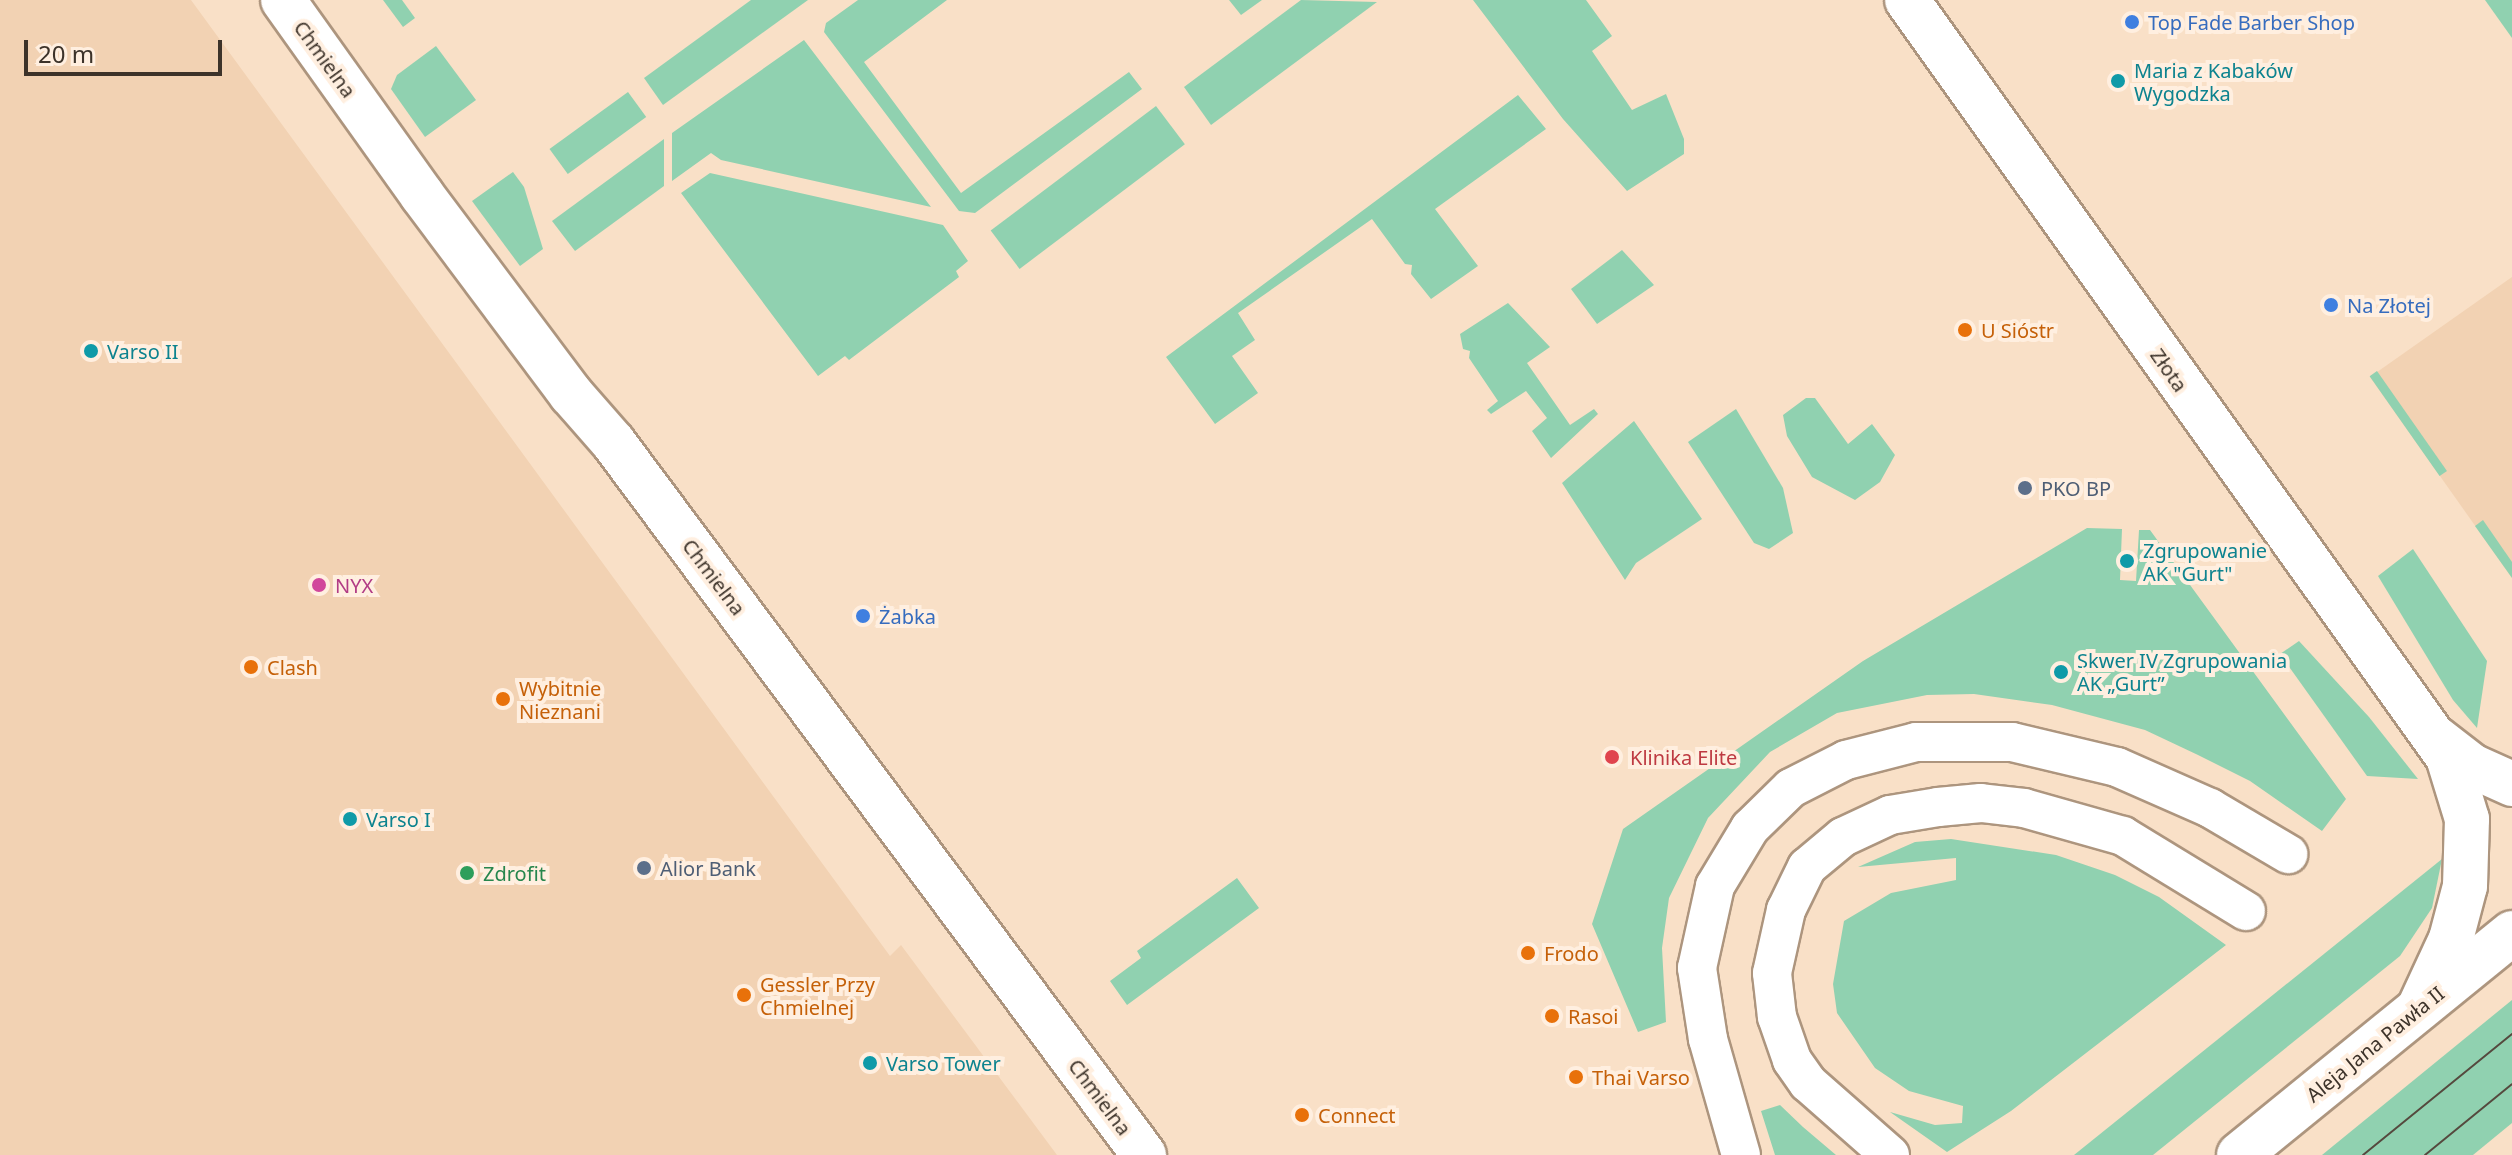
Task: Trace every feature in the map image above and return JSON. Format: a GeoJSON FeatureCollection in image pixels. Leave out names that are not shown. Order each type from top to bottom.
{"type":"FeatureCollection","features":[{"type":"Feature","properties":{"kind":"street","name":"Chmielna"},"geometry":{"type":"LineString","coordinates":[[283,0],[422,195],[571,394],[613,442],[1144,1155]]}},
{"type":"Feature","properties":{"kind":"street","name":"Złota"},"geometry":{"type":"LineString","coordinates":[[1907,0],[2435,738],[2463,797],[2468,857],[2451,939],[2419,1008]]}},
{"type":"Feature","properties":{"kind":"street","name":"Złota"},"geometry":{"type":"LineString","coordinates":[[2435,738],[2472,766],[2512,784]]}},
{"type":"Feature","properties":{"kind":"street","name":"Aleja Jana Pawła II"},"geometry":{"type":"LineString","coordinates":[[2239,1155],[2512,933]]}},
{"type":"Feature","properties":{"kind":"lane"},"geometry":{"type":"LineString","coordinates":[[1741,1155],[1708,1039],[1697,968],[1715,886],[1750,828],[1791,788],[1846,760],[1916,742],[2012,742],[2117,767],[2210,808],[2288,854]]}},
{"type":"Feature","properties":{"kind":"lane"},"geometry":{"type":"LineString","coordinates":[[1890,1155],[1808,1083],[1792,1060],[1777,1017],[1772,973],[1786,910],[1807,867],[1843,837],[1890,815],[1914,811],[1981,803],[2024,808],[2123,836],[2246,911]]}},
{"type":"Feature","properties":{"kind":"shaded area"},"geometry":{"type":"Polygon","coordinates":[[[0,0],[191,0],[890,956],[901,945],[1057,1155],[0,1155],[0,0]]]}},
{"type":"Feature","properties":{"kind":"shaded area"},"geometry":{"type":"Polygon","coordinates":[[[2512,277],[2512,578],[2370,377],[2512,277]]]}},
{"type":"Feature","properties":{"kind":"green space"},"geometry":{"type":"Polygon","coordinates":[[[383,0],[402,0],[415,18],[403,27],[383,0]]]}},
{"type":"Feature","properties":{"kind":"green space"},"geometry":{"type":"Polygon","coordinates":[[[751,0],[808,0],[663,105],[644,78],[751,0]]]}},
{"type":"Feature","properties":{"kind":"green space"},"geometry":{"type":"Polygon","coordinates":[[[858,0],[947,0],[864,62],[961,193],[1129,72],[1142,89],[975,213],[959,211],[824,32],[826,23],[858,0]]]}},
{"type":"Feature","properties":{"kind":"green space"},"geometry":{"type":"Polygon","coordinates":[[[1229,0],[1262,0],[1241,15],[1229,0]]]}},
{"type":"Feature","properties":{"kind":"green space"},"geometry":{"type":"Polygon","coordinates":[[[1301,0],[1377,2],[1211,125],[1184,87],[1301,0]]]}},
{"type":"Feature","properties":{"kind":"green space"},"geometry":{"type":"Polygon","coordinates":[[[1473,0],[1586,0],[1612,36],[1592,51],[1632,110],[1666,94],[1684,139],[1684,154],[1627,191],[1563,119],[1473,0]]]}},
{"type":"Feature","properties":{"kind":"green space"},"geometry":{"type":"Polygon","coordinates":[[[2485,0],[2512,0],[2512,38],[2485,0]]]}},
{"type":"Feature","properties":{"kind":"green space"},"geometry":{"type":"Polygon","coordinates":[[[804,40],[931,207],[721,160],[711,153],[672,181],[672,133],[804,40]]]}},
{"type":"Feature","properties":{"kind":"green space"},"geometry":{"type":"Polygon","coordinates":[[[436,46],[476,100],[425,137],[391,89],[397,75],[436,46]]]}},
{"type":"Feature","properties":{"kind":"green space"},"geometry":{"type":"Polygon","coordinates":[[[628,92],[646,117],[568,174],[550,149],[628,92]]]}},
{"type":"Feature","properties":{"kind":"green space"},"geometry":{"type":"Polygon","coordinates":[[[1518,95],[1546,129],[1435,209],[1478,266],[1431,299],[1411,274],[1412,265],[1405,264],[1372,219],[1238,313],[1255,340],[1232,356],[1258,393],[1215,424],[1166,357],[1518,95]]]}},
{"type":"Feature","properties":{"kind":"green space"},"geometry":{"type":"Polygon","coordinates":[[[1156,106],[1185,144],[1020,269],[991,231],[1156,106]]]}},
{"type":"Feature","properties":{"kind":"green space"},"geometry":{"type":"Polygon","coordinates":[[[664,139],[664,186],[575,251],[552,221],[664,139]]]}},
{"type":"Feature","properties":{"kind":"green space"},"geometry":{"type":"Polygon","coordinates":[[[513,172],[524,187],[543,249],[520,266],[472,201],[513,172]]]}},
{"type":"Feature","properties":{"kind":"green space"},"geometry":{"type":"Polygon","coordinates":[[[710,173],[943,225],[968,261],[956,271],[959,277],[849,360],[845,356],[818,376],[681,193],[710,173]]]}},
{"type":"Feature","properties":{"kind":"green space"},"geometry":{"type":"Polygon","coordinates":[[[1622,250],[1654,285],[1597,324],[1571,289],[1622,250]]]}},
{"type":"Feature","properties":{"kind":"green space"},"geometry":{"type":"Polygon","coordinates":[[[1508,303],[1550,347],[1527,363],[1570,425],[1594,409],[1598,414],[1551,458],[1532,431],[1547,418],[1526,391],[1491,414],[1487,410],[1498,401],[1469,358],[1470,351],[1463,349],[1460,334],[1508,303]]]}},
{"type":"Feature","properties":{"kind":"green space"},"geometry":{"type":"Polygon","coordinates":[[[2377,371],[2447,471],[2440,476],[2370,376],[2377,371]]]}},
{"type":"Feature","properties":{"kind":"green space"},"geometry":{"type":"Polygon","coordinates":[[[1806,398],[1815,398],[1848,444],[1872,424],[1895,455],[1880,482],[1855,500],[1812,477],[1787,436],[1783,415],[1806,398]]]}},
{"type":"Feature","properties":{"kind":"green space"},"geometry":{"type":"Polygon","coordinates":[[[1736,409],[1783,488],[1793,533],[1769,549],[1754,543],[1688,442],[1736,409]]]}},
{"type":"Feature","properties":{"kind":"green space"},"geometry":{"type":"Polygon","coordinates":[[[1634,421],[1702,519],[1636,563],[1625,580],[1562,483],[1634,421]]]}},
{"type":"Feature","properties":{"kind":"green space"},"geometry":{"type":"Polygon","coordinates":[[[2483,520],[2512,562],[2512,578],[2475,526],[2483,520]]]}},
{"type":"Feature","properties":{"kind":"green space","name":"Skwer IV Zgrupowania AK „Gurt”"},"geometry":{"type":"Polygon","coordinates":[[[2087,528],[2122,529],[2120,580],[2136,581],[2139,530],[2150,530],[2346,799],[2322,831],[2250,781],[2145,730],[2052,705],[1974,694],[1927,695],[1837,713],[1770,752],[1708,818],[1669,898],[1662,948],[1666,1022],[1638,1032],[1592,924],[1623,829],[1863,661],[2087,528]]]}},
{"type":"Feature","properties":{"kind":"green space"},"geometry":{"type":"Polygon","coordinates":[[[2413,549],[2487,661],[2477,728],[2453,700],[2378,576],[2413,549]]]}},
{"type":"Feature","properties":{"kind":"green space"},"geometry":{"type":"Polygon","coordinates":[[[2299,641],[2369,717],[2418,779],[2367,776],[2280,654],[2299,641]]]}},
{"type":"Feature","properties":{"kind":"green space"},"geometry":{"type":"Polygon","coordinates":[[[1951,839],[2056,855],[2115,875],[2159,897],[2226,945],[2011,1111],[1947,1152],[1890,1112],[1935,1125],[1962,1123],[1963,1106],[1909,1091],[1875,1068],[1837,1013],[1833,984],[1844,921],[1891,893],[1956,880],[1956,858],[1858,867],[1915,842],[1951,839]]]}},
{"type":"Feature","properties":{"kind":"green space"},"geometry":{"type":"Polygon","coordinates":[[[2442,859],[2432,908],[2400,956],[2153,1155],[2074,1155],[2442,859]]]}},
{"type":"Feature","properties":{"kind":"green space"},"geometry":{"type":"Polygon","coordinates":[[[1237,878],[1259,908],[1127,1005],[1110,981],[1141,958],[1137,951],[1237,878]]]}},
{"type":"Feature","properties":{"kind":"green space"},"geometry":{"type":"Polygon","coordinates":[[[2512,1000],[2512,1123],[2473,1155],[2322,1155],[2512,1000]]]}},
{"type":"Feature","properties":{"kind":"green space"},"geometry":{"type":"Polygon","coordinates":[[[1780,1105],[1836,1155],[1775,1155],[1761,1111],[1780,1105]]]}},
{"type":"Feature","properties":{"kind":"tram line"},"geometry":{"type":"LineString","coordinates":[[2363,1155],[2512,1034]]}},
{"type":"Feature","properties":{"kind":"tram line"},"geometry":{"type":"LineString","coordinates":[[2425,1155],[2512,1084]]}},
{"type":"Feature","properties":{"kind":"place","name":"Top Fade Barber Shop"},"geometry":{"type":"Point","coordinates":[2132,22]}},
{"type":"Feature","properties":{"kind":"place","name":"Maria z Kabaków Wygodzka"},"geometry":{"type":"Point","coordinates":[2118,81]}},
{"type":"Feature","properties":{"kind":"place","name":"Na Złotej"},"geometry":{"type":"Point","coordinates":[2331,305]}},
{"type":"Feature","properties":{"kind":"place","name":"U Sióstr"},"geometry":{"type":"Point","coordinates":[1965,330]}},
{"type":"Feature","properties":{"kind":"place","name":"Varso II"},"geometry":{"type":"Point","coordinates":[91,351]}},
{"type":"Feature","properties":{"kind":"place","name":"PKO BP"},"geometry":{"type":"Point","coordinates":[2025,488]}},
{"type":"Feature","properties":{"kind":"place","name":"Zgrupowanie AK \"Gurt\""},"geometry":{"type":"Point","coordinates":[2127,561]}},
{"type":"Feature","properties":{"kind":"place","name":"NYX"},"geometry":{"type":"Point","coordinates":[319,585]}},
{"type":"Feature","properties":{"kind":"place","name":"Żabka"},"geometry":{"type":"Point","coordinates":[863,616]}},
{"type":"Feature","properties":{"kind":"place","name":"Clash"},"geometry":{"type":"Point","coordinates":[251,667]}},
{"type":"Feature","properties":{"kind":"place","name":"Skwer IV Zgrupowania AK „Gurt”"},"geometry":{"type":"Point","coordinates":[2061,672]}},
{"type":"Feature","properties":{"kind":"place","name":"Wybitnie Nieznani"},"geometry":{"type":"Point","coordinates":[503,699]}},
{"type":"Feature","properties":{"kind":"place","name":"Klinika Elite"},"geometry":{"type":"Point","coordinates":[1612,757]}},
{"type":"Feature","properties":{"kind":"place","name":"Varso I"},"geometry":{"type":"Point","coordinates":[350,819]}},
{"type":"Feature","properties":{"kind":"place","name":"Alior Bank"},"geometry":{"type":"Point","coordinates":[644,868]}},
{"type":"Feature","properties":{"kind":"place","name":"Zdrofit"},"geometry":{"type":"Point","coordinates":[467,873]}},
{"type":"Feature","properties":{"kind":"place","name":"Frodo"},"geometry":{"type":"Point","coordinates":[1528,953]}},
{"type":"Feature","properties":{"kind":"place","name":"Gessler Przy Chmielnej"},"geometry":{"type":"Point","coordinates":[744,995]}},
{"type":"Feature","properties":{"kind":"place","name":"Rasoi"},"geometry":{"type":"Point","coordinates":[1552,1016]}},
{"type":"Feature","properties":{"kind":"place","name":"Varso Tower"},"geometry":{"type":"Point","coordinates":[870,1063]}},
{"type":"Feature","properties":{"kind":"place","name":"Thai Varso"},"geometry":{"type":"Point","coordinates":[1576,1077]}},
{"type":"Feature","properties":{"kind":"place","name":"Connect"},"geometry":{"type":"Point","coordinates":[1302,1115]}}]}
